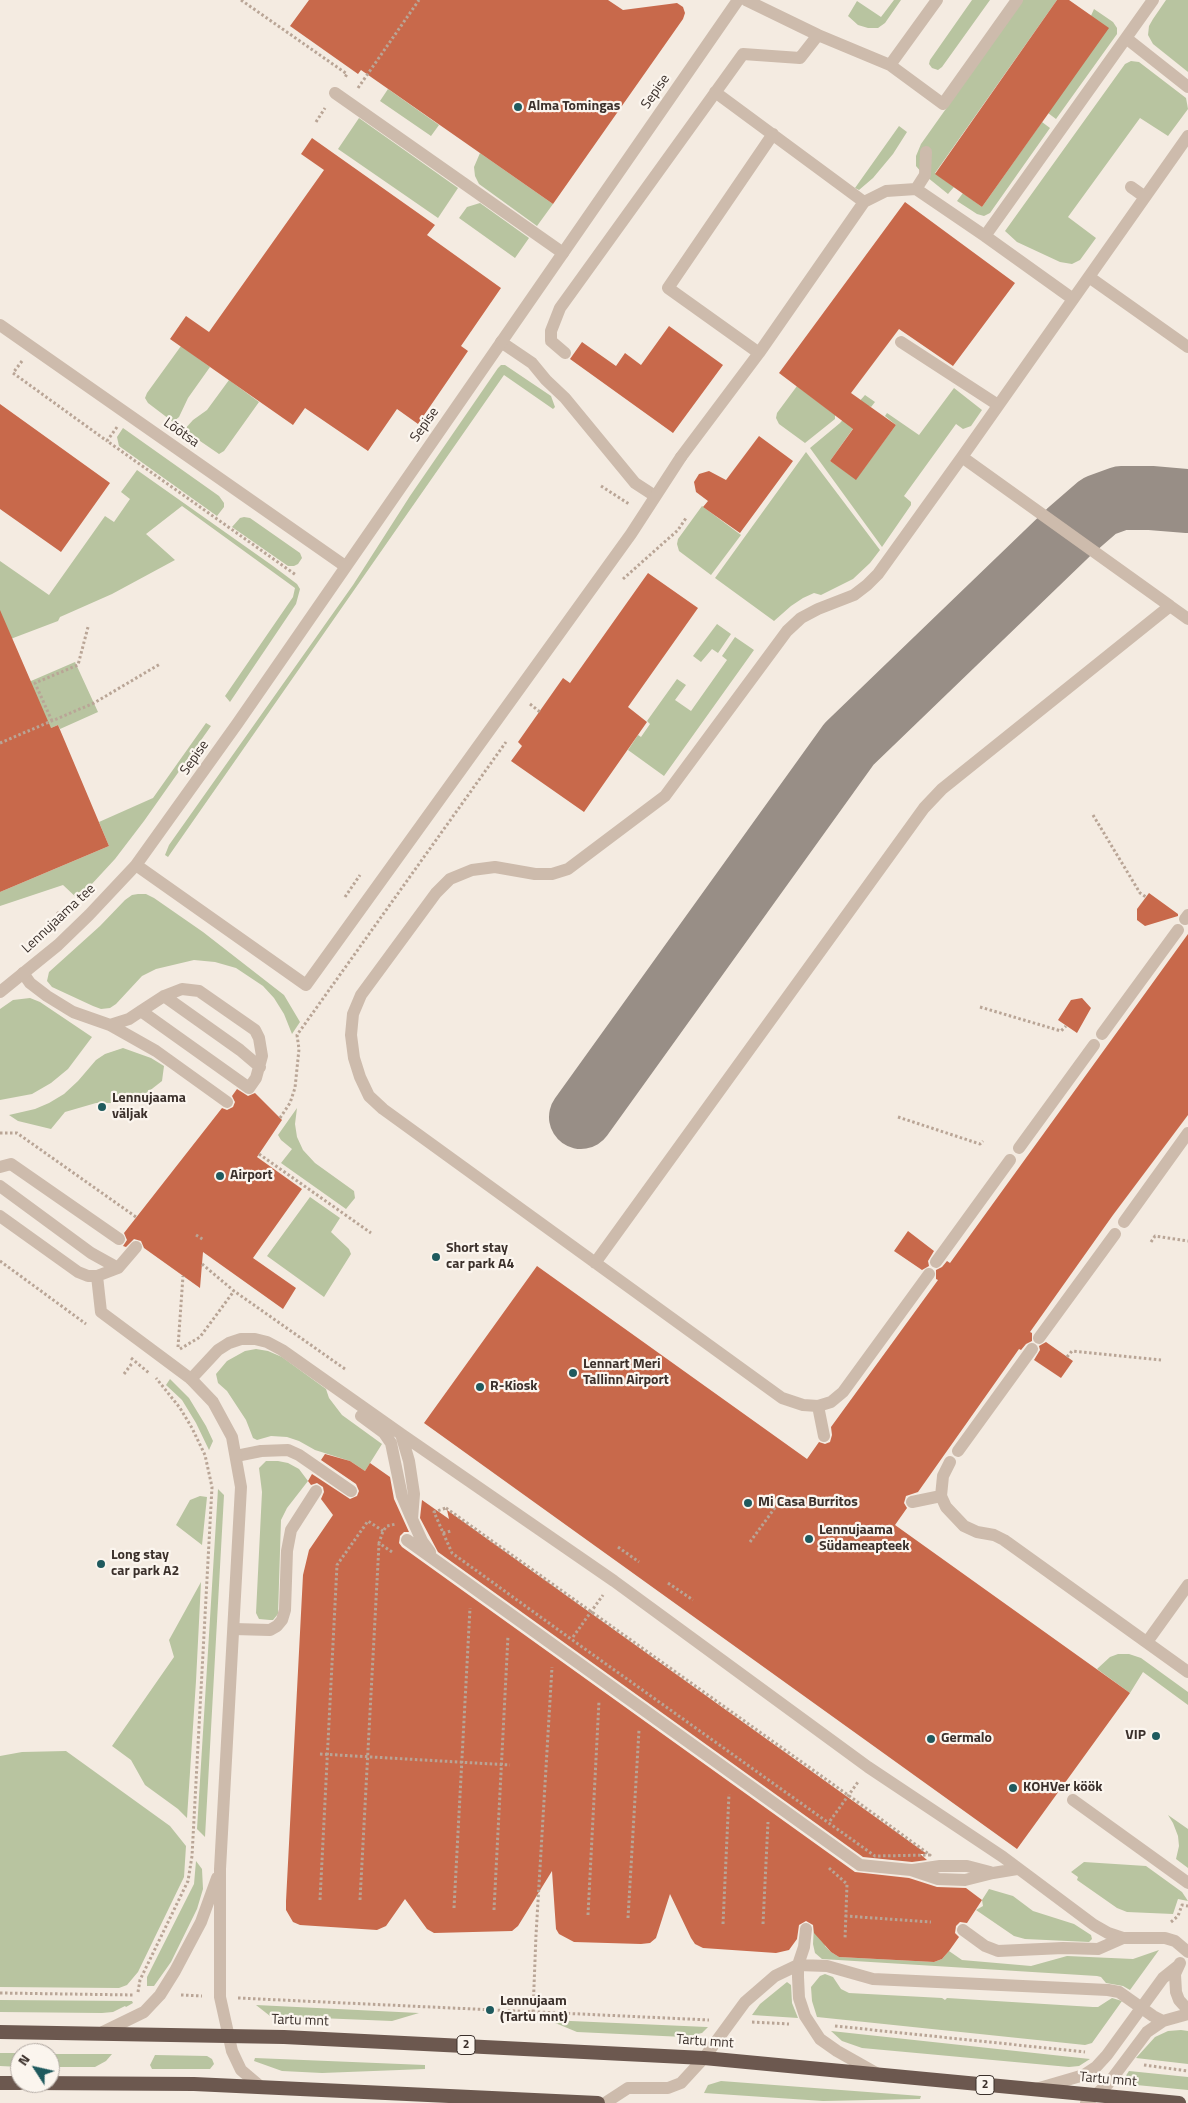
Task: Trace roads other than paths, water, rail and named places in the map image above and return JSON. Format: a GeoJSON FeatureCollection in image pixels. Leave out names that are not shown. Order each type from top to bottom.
{"type":"FeatureCollection","features":[{"type":"Feature","properties":{"kind":"highway","name":"Tartu mnt"},"geometry":{"type":"LineString","coordinates":[[0,2032],[227,2035],[704,2058],[876,2073],[1033,2090],[1091,2099],[1179,2103]]}},
{"type":"Feature","properties":{"kind":"highway"},"geometry":{"type":"LineString","coordinates":[[60,2083],[194,2084],[598,2103]]}},
{"type":"Feature","properties":{"kind":"street","name":"Sepise"},"geometry":{"type":"LineString","coordinates":[[136,865],[197,780],[738,0]]}},
{"type":"Feature","properties":{"kind":"street"},"geometry":{"type":"LineString","coordinates":[[746,0],[818,35],[890,65],[943,104],[1017,0]]}},
{"type":"Feature","properties":{"kind":"street"},"geometry":{"type":"LineString","coordinates":[[890,65],[937,0]]}},
{"type":"Feature","properties":{"kind":"street"},"geometry":{"type":"LineString","coordinates":[[985,236],[1153,0]]}},
{"type":"Feature","properties":{"kind":"street"},"geometry":{"type":"LineString","coordinates":[[565,353],[551,342],[551,331],[560,308],[743,54],[800,58],[818,35]]}},
{"type":"Feature","properties":{"kind":"street"},"geometry":{"type":"LineString","coordinates":[[1126,38],[1188,86]]}},
{"type":"Feature","properties":{"kind":"street"},"geometry":{"type":"LineString","coordinates":[[336,91],[563,253]]}},
{"type":"Feature","properties":{"kind":"street"},"geometry":{"type":"LineString","coordinates":[[716,92],[864,202]]}},
{"type":"Feature","properties":{"kind":"street"},"geometry":{"type":"LineString","coordinates":[[759,352],[668,288],[772,134]]}},
{"type":"Feature","properties":{"kind":"street"},"geometry":{"type":"LineString","coordinates":[[929,1274],[843,1392],[831,1402],[818,1406],[803,1405],[782,1398],[383,1109],[369,1096],[354,1058],[351,1035],[353,1014],[361,995],[436,893],[450,879],[472,870],[495,867],[535,874],[552,874],[568,869],[665,796],[787,631],[800,618],[854,595],[878,574],[1188,136]]}},
{"type":"Feature","properties":{"kind":"street"},"geometry":{"type":"LineString","coordinates":[[916,189],[925,175],[926,152]]}},
{"type":"Feature","properties":{"kind":"street"},"geometry":{"type":"LineString","coordinates":[[1132,188],[1145,197]]}},
{"type":"Feature","properties":{"kind":"street"},"geometry":{"type":"LineString","coordinates":[[136,865],[306,985],[631,534],[681,457],[759,352],[864,202],[886,191],[916,189],[1073,299]]}},
{"type":"Feature","properties":{"kind":"street"},"geometry":{"type":"LineString","coordinates":[[1089,277],[1188,347]]}},
{"type":"Feature","properties":{"kind":"street","name":"Lõõtsa"},"geometry":{"type":"LineString","coordinates":[[0,325],[345,566]]}},
{"type":"Feature","properties":{"kind":"street"},"geometry":{"type":"LineString","coordinates":[[501,342],[532,363],[635,483],[654,496]]}},
{"type":"Feature","properties":{"kind":"street"},"geometry":{"type":"LineString","coordinates":[[901,342],[998,405]]}},
{"type":"Feature","properties":{"kind":"street"},"geometry":{"type":"LineString","coordinates":[[962,457],[1188,619]]}},
{"type":"Feature","properties":{"kind":"street"},"geometry":{"type":"LineString","coordinates":[[595,1263],[924,808],[942,789],[1170,606]]}},
{"type":"Feature","properties":{"kind":"street","name":"Lennujaama tee"},"geometry":{"type":"LineString","coordinates":[[0,992],[58,945],[90,915],[136,865]]}},
{"type":"Feature","properties":{"kind":"street"},"geometry":{"type":"LineString","coordinates":[[1102,1034],[1178,930]]}},
{"type":"Feature","properties":{"kind":"street"},"geometry":{"type":"LineString","coordinates":[[23,973],[30,983],[73,1012],[110,1025],[156,1051],[227,1102]]}},
{"type":"Feature","properties":{"kind":"street"},"geometry":{"type":"LineString","coordinates":[[110,1025],[129,1019],[164,996],[182,989],[199,991],[255,1030],[262,1046],[260,1067],[249,1088],[142,1011]]}},
{"type":"Feature","properties":{"kind":"street"},"geometry":{"type":"LineString","coordinates":[[164,996],[240,1050],[260,1067]]}},
{"type":"Feature","properties":{"kind":"street"},"geometry":{"type":"LineString","coordinates":[[1019,1148],[1094,1045]]}},
{"type":"Feature","properties":{"kind":"street"},"geometry":{"type":"LineString","coordinates":[[1124,1222],[1188,1133]]}},
{"type":"Feature","properties":{"kind":"street"},"geometry":{"type":"LineString","coordinates":[[936,1262],[1010,1160]]}},
{"type":"Feature","properties":{"kind":"street"},"geometry":{"type":"LineString","coordinates":[[0,1167],[11,1164],[119,1239]]}},
{"type":"Feature","properties":{"kind":"street"},"geometry":{"type":"LineString","coordinates":[[0,1186],[91,1253],[118,1268]]}},
{"type":"Feature","properties":{"kind":"street"},"geometry":{"type":"LineString","coordinates":[[0,1216],[78,1272],[88,1276],[97,1276],[118,1268],[136,1247]]}},
{"type":"Feature","properties":{"kind":"street"},"geometry":{"type":"LineString","coordinates":[[1115,1234],[954,1457],[943,1476],[941,1496],[946,1507],[964,1526],[1004,1540],[1188,1672]]}},
{"type":"Feature","properties":{"kind":"street"},"geometry":{"type":"LineString","coordinates":[[97,1276],[101,1312],[192,1379],[213,1402],[224,1419],[232,1437],[236,1456],[241,1487],[220,1868],[220,1997],[232,2051],[241,2070],[261,2087]]}},
{"type":"Feature","properties":{"kind":"street"},"geometry":{"type":"LineString","coordinates":[[192,1379],[218,1350],[229,1343],[241,1339],[255,1338],[282,1350],[614,1581],[868,1767],[1003,1857],[1094,1925],[1108,1933],[1123,1938],[1165,1938],[1175,1941],[1188,1952],[1175,1974],[1176,1992],[1188,2010]]}},
{"type":"Feature","properties":{"kind":"street"},"geometry":{"type":"LineString","coordinates":[[337,1388],[349,1408],[384,1433],[391,1443],[402,1496],[422,1541],[436,1561]]}},
{"type":"Feature","properties":{"kind":"street"},"geometry":{"type":"LineString","coordinates":[[818,1406],[824,1436]]}},
{"type":"Feature","properties":{"kind":"street"},"geometry":{"type":"LineString","coordinates":[[401,1434],[409,1461],[414,1494],[412,1519]]}},
{"type":"Feature","properties":{"kind":"street"},"geometry":{"type":"LineString","coordinates":[[236,1456],[261,1451],[288,1450],[299,1455],[351,1491]]}},
{"type":"Feature","properties":{"kind":"street"},"geometry":{"type":"LineString","coordinates":[[234,1629],[270,1630],[282,1620],[285,1610],[287,1551],[291,1530],[316,1492]]}},
{"type":"Feature","properties":{"kind":"street"},"geometry":{"type":"LineString","coordinates":[[912,1502],[941,1496]]}},
{"type":"Feature","properties":{"kind":"street"},"geometry":{"type":"LineString","coordinates":[[407,1540],[860,1865],[911,1870],[938,1879],[965,1880],[993,1872],[1017,1869]]}},
{"type":"Feature","properties":{"kind":"street"},"geometry":{"type":"LineString","coordinates":[[1147,1642],[1188,1585]]}},
{"type":"Feature","properties":{"kind":"street"},"geometry":{"type":"LineString","coordinates":[[1074,1800],[1188,1883]]}},
{"type":"Feature","properties":{"kind":"street"},"geometry":{"type":"LineString","coordinates":[[103,2032],[144,2012],[160,1995],[175,1972],[201,1922],[220,1868]]}},
{"type":"Feature","properties":{"kind":"street"},"geometry":{"type":"LineString","coordinates":[[806,1929],[804,1947],[798,1965],[800,1998],[805,2016],[820,2039],[876,2073]]}},
{"type":"Feature","properties":{"kind":"street"},"geometry":{"type":"LineString","coordinates":[[963,1930],[985,1946],[998,1952],[1063,1948],[1098,1949],[1123,1938]]}},
{"type":"Feature","properties":{"kind":"street"},"geometry":{"type":"LineString","coordinates":[[606,2103],[628,2088],[668,2088],[681,2083],[704,2058],[745,2002],[774,1976],[798,1965],[827,1966],[873,1979],[1108,1990],[1119,1992],[1131,1999],[1140,2008],[1164,2020]]}},
{"type":"Feature","properties":{"kind":"street"},"geometry":{"type":"LineString","coordinates":[[1033,2090],[1084,2075],[1096,2067],[1107,2055],[1163,1978],[1178,1966]]}},
{"type":"Feature","properties":{"kind":"street"},"geometry":{"type":"LineString","coordinates":[[1091,2099],[1108,2084],[1148,2032],[1164,2020],[1188,2014]]}},
{"type":"Feature","properties":{"kind":"place","name":"Alma Tomingas"},"geometry":{"type":"Point","coordinates":[518,107]}},
{"type":"Feature","properties":{"kind":"place","name":"Lennujaama väljak"},"geometry":{"type":"Point","coordinates":[102,1107]}},
{"type":"Feature","properties":{"kind":"place","name":"Airport"},"geometry":{"type":"Point","coordinates":[220,1176]}},
{"type":"Feature","properties":{"kind":"place","name":"Short stay car park A4"},"geometry":{"type":"Point","coordinates":[436,1257]}},
{"type":"Feature","properties":{"kind":"place","name":"Lennart Meri Tallinn Airport"},"geometry":{"type":"Point","coordinates":[573,1373]}},
{"type":"Feature","properties":{"kind":"place","name":"R-Kiosk"},"geometry":{"type":"Point","coordinates":[480,1387]}},
{"type":"Feature","properties":{"kind":"place","name":"Mi Casa Burritos"},"geometry":{"type":"Point","coordinates":[748,1503]}},
{"type":"Feature","properties":{"kind":"place","name":"Lennujaama Südameapteek"},"geometry":{"type":"Point","coordinates":[809,1539]}},
{"type":"Feature","properties":{"kind":"place","name":"Long stay car park A2"},"geometry":{"type":"Point","coordinates":[101,1564]}},
{"type":"Feature","properties":{"kind":"place","name":"VIP"},"geometry":{"type":"Point","coordinates":[1156,1736]}},
{"type":"Feature","properties":{"kind":"place","name":"Germalo"},"geometry":{"type":"Point","coordinates":[931,1739]}},
{"type":"Feature","properties":{"kind":"place","name":"KOHVer köök"},"geometry":{"type":"Point","coordinates":[1013,1788]}},
{"type":"Feature","properties":{"kind":"place","name":"Lennujaam (Tartu mnt)"},"geometry":{"type":"Point","coordinates":[490,2010]}}]}
